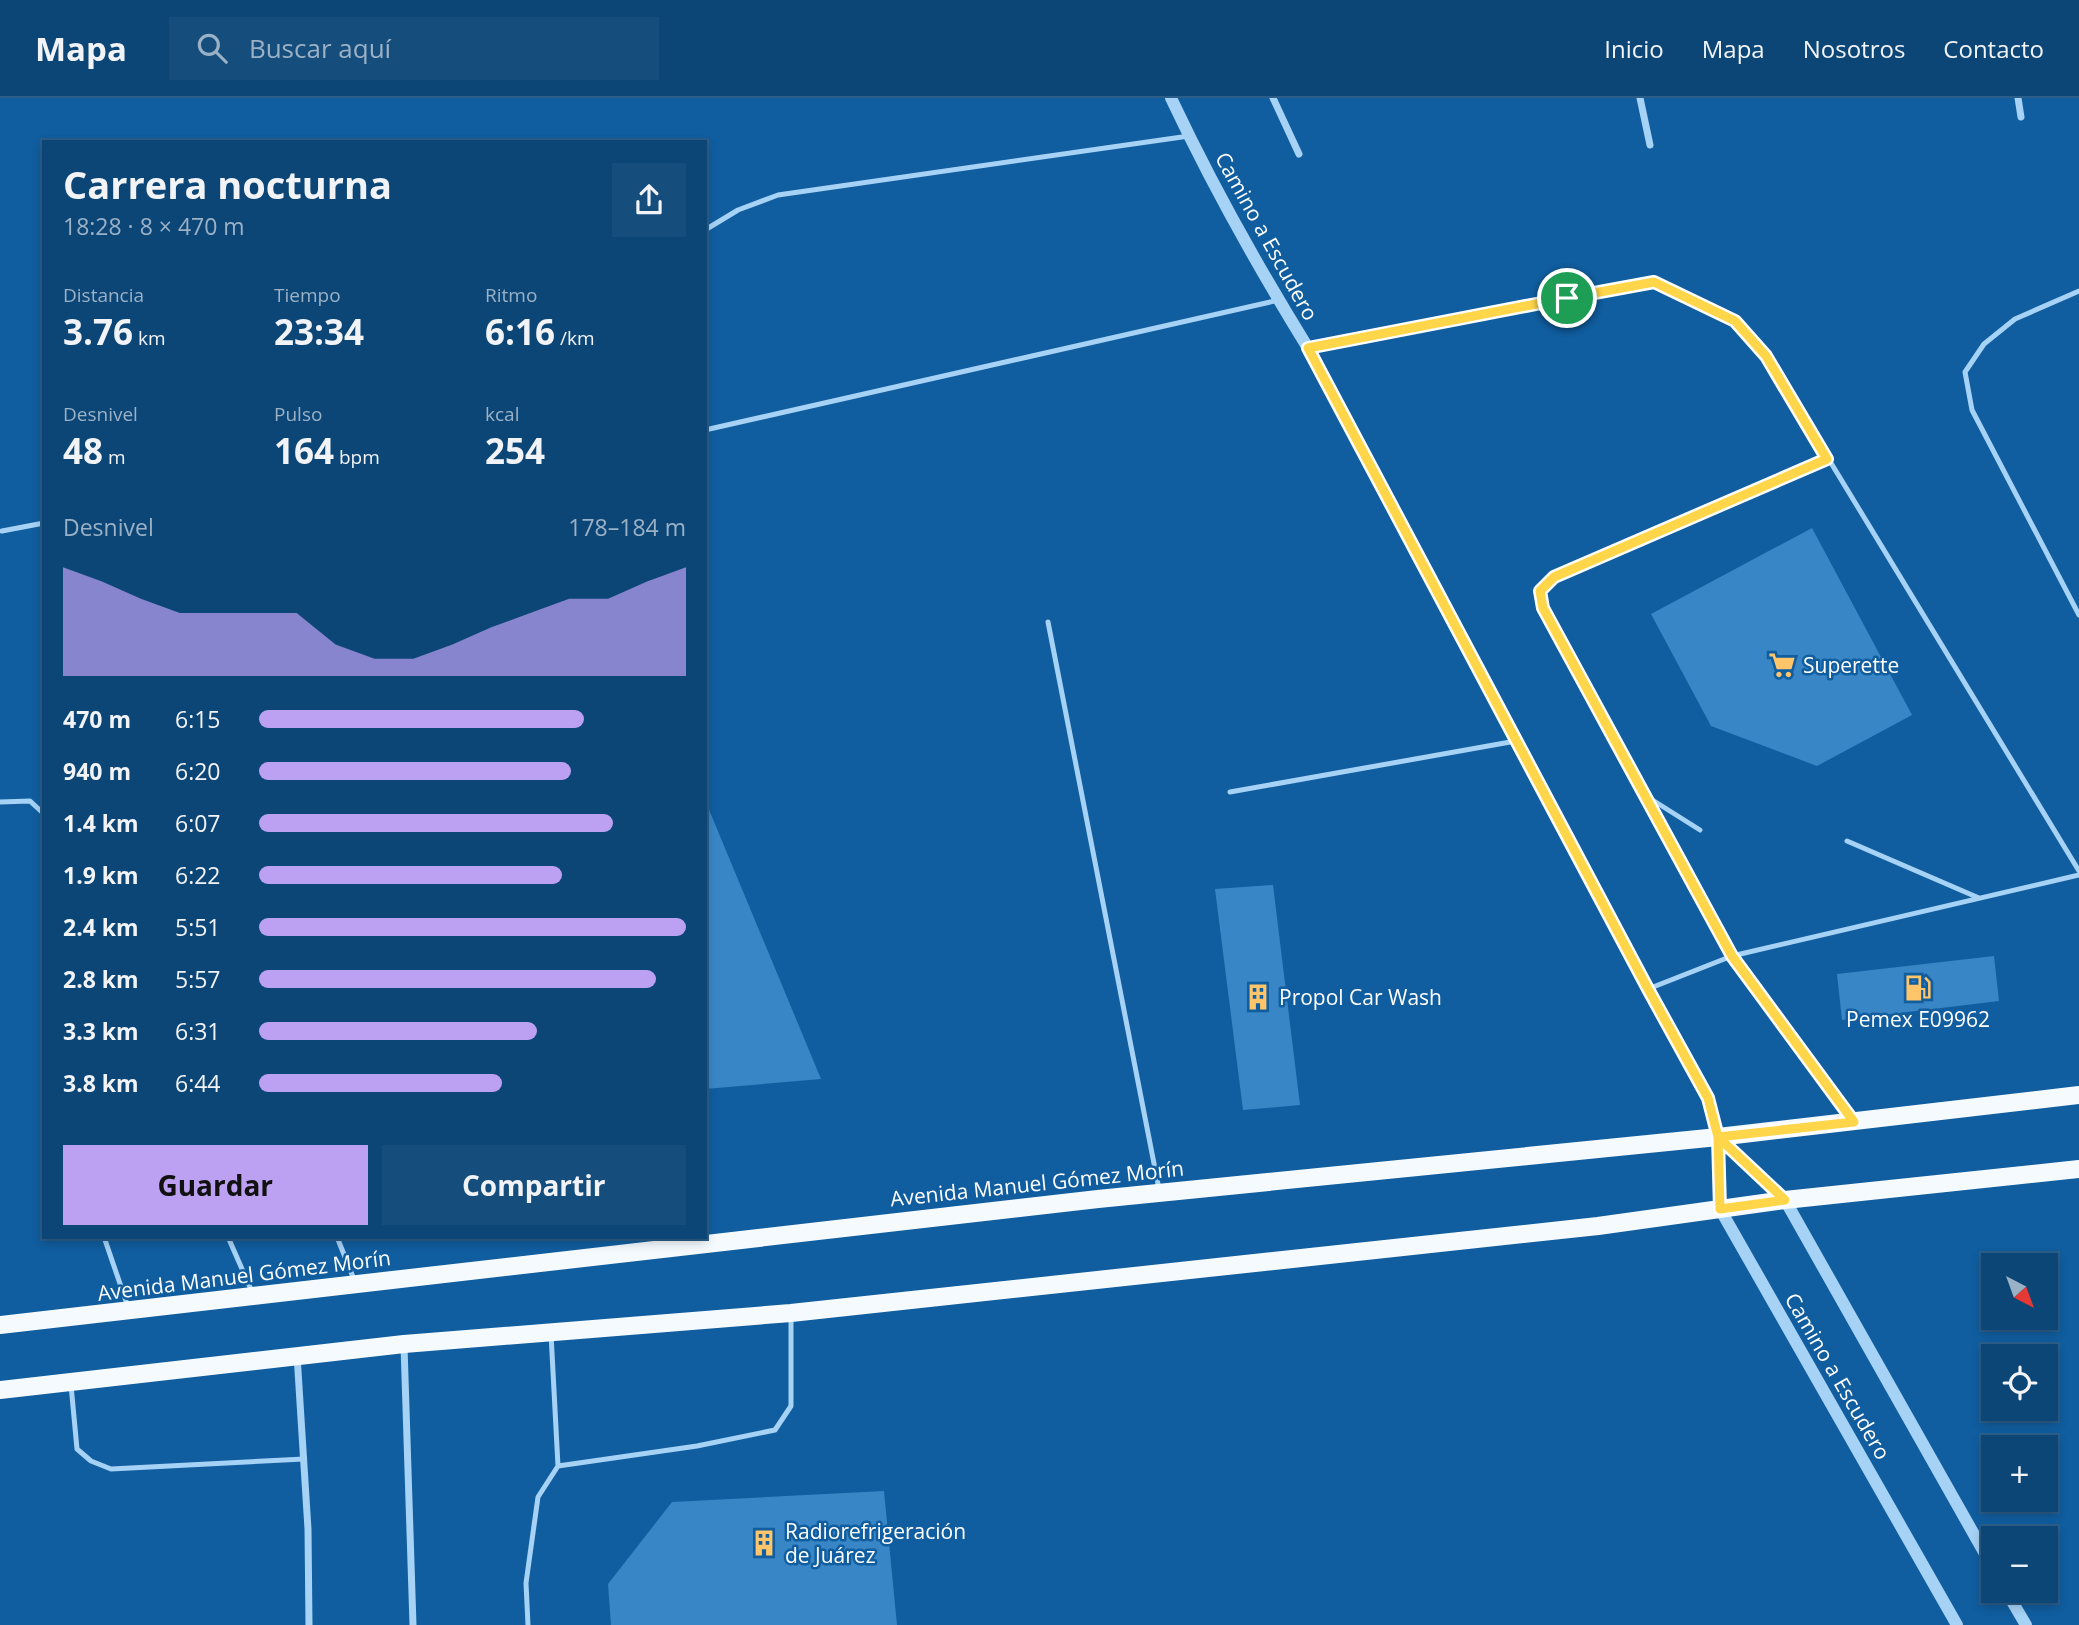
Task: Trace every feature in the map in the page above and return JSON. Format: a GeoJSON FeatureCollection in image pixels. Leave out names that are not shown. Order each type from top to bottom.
{"type":"FeatureCollection","features":[{"type":"Feature","properties":{"kind":"main road","name":"Avenida Manuel Gómez Morín"},"geometry":{"type":"LineString","coordinates":[[0,1325],[1160,1192],[1718,1137],[2079,1095]]}},
{"type":"Feature","properties":{"kind":"main road"},"geometry":{"type":"LineString","coordinates":[[0,1390],[297,1354],[791,1313],[1598,1226],[1785,1200],[2079,1169]]}},
{"type":"Feature","properties":{"kind":"street","name":"Camino a Escudero"},"geometry":{"type":"LineString","coordinates":[[1171,98],[1189,136],[1308,348],[1708,1098],[1718,1137],[1720,1209],[1957,1625]]}},
{"type":"Feature","properties":{"kind":"street"},"geometry":{"type":"LineString","coordinates":[[1273,98],[1299,154]]}},
{"type":"Feature","properties":{"kind":"street"},"geometry":{"type":"LineString","coordinates":[[1640,98],[1650,145]]}},
{"type":"Feature","properties":{"kind":"street"},"geometry":{"type":"LineString","coordinates":[[2018,98],[2021,117]]}},
{"type":"Feature","properties":{"kind":"street","name":"Camino a Escudero"},"geometry":{"type":"LineString","coordinates":[[1718,1137],[1785,1200],[1981,1547]]}},
{"type":"Feature","properties":{"kind":"street"},"geometry":{"type":"LineString","coordinates":[[404,1344],[413,1625]]}},
{"type":"Feature","properties":{"kind":"street"},"geometry":{"type":"LineString","coordinates":[[297,1354],[304,1459],[309,1625]]}},
{"type":"Feature","properties":{"kind":"street"},"geometry":{"type":"LineString","coordinates":[[2013,1603],[2026,1625]]}},
{"type":"Feature","properties":{"kind":"lane"},"geometry":{"type":"LineString","coordinates":[[707,229],[738,210],[778,195],[1189,136]]}},
{"type":"Feature","properties":{"kind":"lane"},"geometry":{"type":"LineString","coordinates":[[1308,348],[1654,282],[1735,321],[1766,356],[2079,873],[1732,956],[1648,989]]}},
{"type":"Feature","properties":{"kind":"lane"},"geometry":{"type":"LineString","coordinates":[[2079,291],[2015,319],[1984,344],[1965,372],[1972,410],[2079,615]]}},
{"type":"Feature","properties":{"kind":"lane"},"geometry":{"type":"LineString","coordinates":[[707,430],[1279,300]]}},
{"type":"Feature","properties":{"kind":"lane"},"geometry":{"type":"LineString","coordinates":[[1827,459],[1554,577],[1540,591],[1543,608],[1732,956],[1854,1122]]}},
{"type":"Feature","properties":{"kind":"lane"},"geometry":{"type":"LineString","coordinates":[[2,531],[42,523]]}},
{"type":"Feature","properties":{"kind":"lane"},"geometry":{"type":"LineString","coordinates":[[1048,622],[1160,1192]]}},
{"type":"Feature","properties":{"kind":"lane"},"geometry":{"type":"LineString","coordinates":[[1230,792],[1516,741]]}},
{"type":"Feature","properties":{"kind":"lane"},"geometry":{"type":"LineString","coordinates":[[1645,795],[1700,830]]}},
{"type":"Feature","properties":{"kind":"lane"},"geometry":{"type":"LineString","coordinates":[[0,802],[30,801],[42,812]]}},
{"type":"Feature","properties":{"kind":"lane"},"geometry":{"type":"LineString","coordinates":[[1847,841],[1979,898]]}},
{"type":"Feature","properties":{"kind":"lane"},"geometry":{"type":"LineString","coordinates":[[105,1239],[129,1311]]}},
{"type":"Feature","properties":{"kind":"lane"},"geometry":{"type":"LineString","coordinates":[[229,1239],[254,1297]]}},
{"type":"Feature","properties":{"kind":"lane"},"geometry":{"type":"LineString","coordinates":[[338,1239],[356,1285]]}},
{"type":"Feature","properties":{"kind":"lane"},"geometry":{"type":"LineString","coordinates":[[558,1466],[697,1446],[775,1430],[791,1406],[791,1313]]}},
{"type":"Feature","properties":{"kind":"lane"},"geometry":{"type":"LineString","coordinates":[[528,1625],[526,1583],[538,1497],[558,1466],[551,1331]]}},
{"type":"Feature","properties":{"kind":"lane"},"geometry":{"type":"LineString","coordinates":[[71,1382],[77,1449],[91,1461],[111,1469],[304,1459]]}},
{"type":"Feature","properties":{"kind":"building","name":"Superette"},"geometry":{"type":"Polygon","coordinates":[[[1812,528],[1912,715],[1817,766],[1711,726],[1651,614],[1812,528]]]}},
{"type":"Feature","properties":{"kind":"building"},"geometry":{"type":"Polygon","coordinates":[[[707,805],[821,1079],[707,1089],[707,805]]]}},
{"type":"Feature","properties":{"kind":"building","name":"Propol Car Wash"},"geometry":{"type":"Polygon","coordinates":[[[1273,885],[1300,1105],[1243,1110],[1215,889],[1273,885]]]}},
{"type":"Feature","properties":{"kind":"building","name":"Pemex E09962"},"geometry":{"type":"Polygon","coordinates":[[[1994,956],[1999,1001],[1842,1020],[1837,974],[1994,956]]]}},
{"type":"Feature","properties":{"kind":"building","name":"Radiorefrigeración de Juárez"},"geometry":{"type":"Polygon","coordinates":[[[884,1491],[897,1625],[611,1625],[608,1584],[672,1502],[884,1491]]]}},
{"type":"Feature","properties":{"kind":"place","name":"Superette"},"geometry":{"type":"Point","coordinates":[1782,665]}},
{"type":"Feature","properties":{"kind":"place","name":"Pemex E09962"},"geometry":{"type":"Point","coordinates":[1918,988]}},
{"type":"Feature","properties":{"kind":"place","name":"Propol Car Wash"},"geometry":{"type":"Point","coordinates":[1258,997]}},
{"type":"Feature","properties":{"kind":"place","name":"Radiorefrigeración de Juárez"},"geometry":{"type":"Point","coordinates":[764,1543]}},
{"type":"Feature","properties":{"kind":"route"},"geometry":{"type":"LineString","coordinates":[[1567,298],[1308,348],[1708,1098],[1718,1137],[1720,1209],[1785,1200],[1718,1137],[1854,1122],[1732,956],[1543,608],[1540,591],[1554,577],[1827,459],[1766,356],[1735,321],[1654,282],[1567,298]]}}]}
